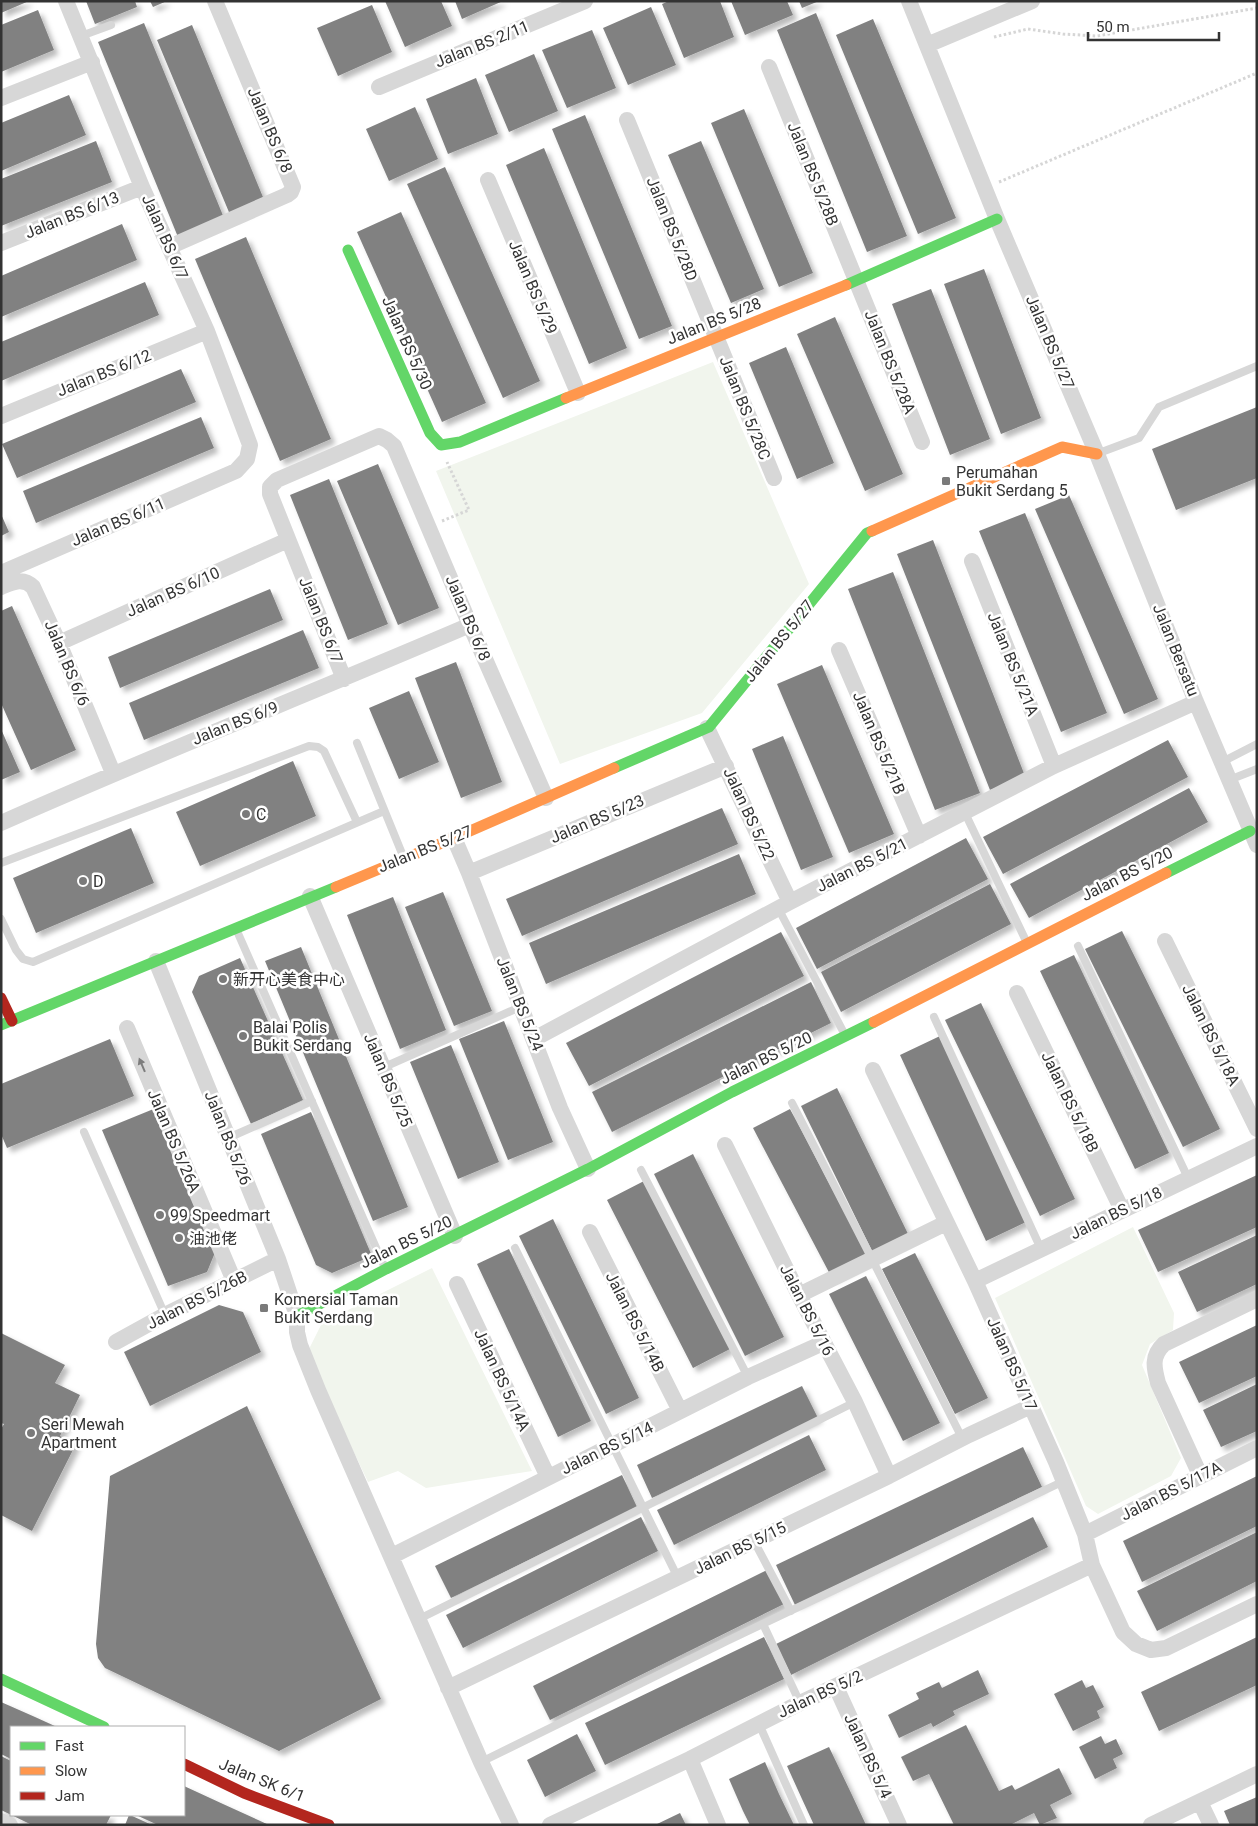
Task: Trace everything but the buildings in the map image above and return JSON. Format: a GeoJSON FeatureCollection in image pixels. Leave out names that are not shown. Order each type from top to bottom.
{"type":"FeatureCollection","features":[{"type":"Feature","properties":{"kind":"street","name":"Jalan BS 6/7"},"geometry":{"type":"LineString","coordinates":[[66,1],[142,187],[206,331],[250,445],[247,459],[236,471]]}},
{"type":"Feature","properties":{"kind":"street","name":"Jalan BS 6/8"},"geometry":{"type":"LineString","coordinates":[[169,247],[259,209],[287,195],[293,187],[215,1]]}},
{"type":"Feature","properties":{"kind":"street","name":"Jalan BS 2/11"},"geometry":{"type":"LineString","coordinates":[[379,87],[585,1]]}},
{"type":"Feature","properties":{"kind":"street","name":"Jalan BS 5/27"},"geometry":{"type":"LineString","coordinates":[[909,1],[997,219],[1097,454]]}},
{"type":"Feature","properties":{"kind":"street"},"geometry":{"type":"LineString","coordinates":[[927,45],[1032,1]]}},
{"type":"Feature","properties":{"kind":"street"},"geometry":{"type":"LineString","coordinates":[[1,98],[92,62]]}},
{"type":"Feature","properties":{"kind":"street","name":"Jalan BS 5/28B"},"geometry":{"type":"LineString","coordinates":[[769,67],[857,281]]}},
{"type":"Feature","properties":{"kind":"street","name":"Jalan BS 5/28D"},"geometry":{"type":"LineString","coordinates":[[627,120],[717,338]]}},
{"type":"Feature","properties":{"kind":"street","name":"Jalan BS 5/29"},"geometry":{"type":"LineString","coordinates":[[488,180],[578,393]]}},
{"type":"Feature","properties":{"kind":"street","name":"Jalan BS 6/13"},"geometry":{"type":"LineString","coordinates":[[1,243],[142,187]]}},
{"type":"Feature","properties":{"kind":"street","name":"Jalan BS 5/28"},"geometry":{"type":"LineString","coordinates":[[441,445],[460,442],[717,338],[857,281],[997,219]]}},
{"type":"Feature","properties":{"kind":"street","name":"Jalan BS 5/30"},"geometry":{"type":"LineString","coordinates":[[348,250],[430,434],[441,445]]}},
{"type":"Feature","properties":{"kind":"street","name":"Jalan BS 5/28A"},"geometry":{"type":"LineString","coordinates":[[857,281],[922,442]]}},
{"type":"Feature","properties":{"kind":"street","name":"Jalan BS 6/12"},"geometry":{"type":"LineString","coordinates":[[1,416],[206,331]]}},
{"type":"Feature","properties":{"kind":"street","name":"Jalan BS 5/28C"},"geometry":{"type":"LineString","coordinates":[[717,338],[774,478]]}},
{"type":"Feature","properties":{"kind":"street","name":"Jalan BS 6/7"},"geometry":{"type":"LineString","coordinates":[[344,679],[270,494],[270,487],[277,480],[379,436],[388,440]]}},
{"type":"Feature","properties":{"kind":"street","name":"Jalan BS 6/8"},"geometry":{"type":"LineString","coordinates":[[388,440],[394,446],[546,798]]}},
{"type":"Feature","properties":{"kind":"street","name":"Jalan BS 5/27"},"geometry":{"type":"LineString","coordinates":[[7,1023],[235,927],[454,838],[707,728],[867,533],[1062,447],[1097,454]]}},
{"type":"Feature","properties":{"kind":"street","name":"Jalan Bersatu"},"geometry":{"type":"LineString","coordinates":[[1097,454],[1196,702],[1254,838]]}},
{"type":"Feature","properties":{"kind":"street","name":"Jalan BS 6/11"},"geometry":{"type":"LineString","coordinates":[[1,573],[236,471]]}},
{"type":"Feature","properties":{"kind":"street","name":"Jalan BS 6/10"},"geometry":{"type":"LineString","coordinates":[[59,643],[288,540]]}},
{"type":"Feature","properties":{"kind":"street","name":"Jalan BS 5/21A"},"geometry":{"type":"LineString","coordinates":[[972,561],[1054,766]]}},
{"type":"Feature","properties":{"kind":"street","name":"Jalan BS 6/6"},"geometry":{"type":"LineString","coordinates":[[1,587],[20,580],[28,582],[37,594],[113,773]]}},
{"type":"Feature","properties":{"kind":"street","name":"Jalan BS 6/9"},"geometry":{"type":"LineString","coordinates":[[1,823],[113,773],[344,679],[470,625]]}},
{"type":"Feature","properties":{"kind":"street","name":"Jalan BS 5/21B"},"geometry":{"type":"LineString","coordinates":[[839,650],[919,836]]}},
{"type":"Feature","properties":{"kind":"street","name":"Jalan BS 5/21"},"geometry":{"type":"LineString","coordinates":[[534,1039],[784,905],[1054,766],[1196,702]]}},
{"type":"Feature","properties":{"kind":"street","name":"Jalan BS 5/22"},"geometry":{"type":"LineString","coordinates":[[707,728],[726,766],[784,905]]}},
{"type":"Feature","properties":{"kind":"street","name":"Jalan BS 5/23"},"geometry":{"type":"LineString","coordinates":[[469,872],[726,766]]}},
{"type":"Feature","properties":{"kind":"street","name":"Jalan BS 5/24"},"geometry":{"type":"LineString","coordinates":[[454,838],[469,872],[560,1108],[588,1169]]}},
{"type":"Feature","properties":{"kind":"street","name":"Jalan BS 5/20"},"geometry":{"type":"LineString","coordinates":[[297,1316],[386,1269],[588,1169],[732,1092],[846,1037],[1027,943],[1254,838]]}},
{"type":"Feature","properties":{"kind":"street","name":"Jalan BS 5/25"},"geometry":{"type":"LineString","coordinates":[[310,896],[455,1236]]}},
{"type":"Feature","properties":{"kind":"street","name":"Jalan BS 5/18A"},"geometry":{"type":"LineString","coordinates":[[1165,941],[1257,1129]]}},
{"type":"Feature","properties":{"kind":"street","name":"Jalan BS 5/26"},"geometry":{"type":"LineString","coordinates":[[156,961],[278,1259],[297,1316],[297,1332],[300,1345],[448,1688],[511,1825]]}},
{"type":"Feature","properties":{"kind":"street","name":"Jalan BS 5/18B"},"geometry":{"type":"LineString","coordinates":[[1017,993],[1122,1210]]}},
{"type":"Feature","properties":{"kind":"street"},"geometry":{"type":"LineString","coordinates":[[1,998],[7,1023]]}},
{"type":"Feature","properties":{"kind":"street","name":"Jalan BS 5/26A"},"geometry":{"type":"LineString","coordinates":[[127,1028],[234,1281]]}},
{"type":"Feature","properties":{"kind":"street","name":"Jalan BS 5/17"},"geometry":{"type":"LineString","coordinates":[[873,1070],[975,1281],[1031,1406],[1085,1534],[1092,1564],[1123,1632],[1136,1644],[1151,1650],[1166,1648],[1257,1604]]}},
{"type":"Feature","properties":{"kind":"street","name":"Jalan BS 5/16"},"geometry":{"type":"LineString","coordinates":[[725,1145],[823,1343],[855,1402],[889,1476]]}},
{"type":"Feature","properties":{"kind":"street","name":"Jalan BS 5/18"},"geometry":{"type":"LineString","coordinates":[[975,1281],[1257,1146]]}},
{"type":"Feature","properties":{"kind":"street"},"geometry":{"type":"LineString","coordinates":[[799,1295],[946,1223]]}},
{"type":"Feature","properties":{"kind":"street","name":"Jalan BS 5/14B"},"geometry":{"type":"LineString","coordinates":[[590,1232],[680,1411]]}},
{"type":"Feature","properties":{"kind":"street","name":"Jalan BS 5/26B"},"geometry":{"type":"LineString","coordinates":[[116,1342],[278,1259]]}},
{"type":"Feature","properties":{"kind":"street","name":"Jalan BS 5/14A"},"geometry":{"type":"LineString","coordinates":[[457,1284],[548,1477]]}},
{"type":"Feature","properties":{"kind":"street"},"geometry":{"type":"LineString","coordinates":[[1200,1475],[1163,1397],[1154,1368],[1155,1355],[1164,1344],[1257,1299]]}},
{"type":"Feature","properties":{"kind":"street","name":"Jalan BS 5/14"},"geometry":{"type":"LineString","coordinates":[[392,1556],[680,1411],[823,1343]]}},
{"type":"Feature","properties":{"kind":"street","name":"Jalan BS 5/15"},"geometry":{"type":"LineString","coordinates":[[448,1688],[1031,1406]]}},
{"type":"Feature","properties":{"kind":"street","name":"Jalan BS 5/17A"},"geometry":{"type":"LineString","coordinates":[[1085,1534],[1257,1448]]}},
{"type":"Feature","properties":{"kind":"street","name":"Jalan BS 5/2"},"geometry":{"type":"LineString","coordinates":[[550,1825],[1092,1564]]}},
{"type":"Feature","properties":{"kind":"street"},"geometry":{"type":"LineString","coordinates":[[1,1679],[102,1726]]}},
{"type":"Feature","properties":{"kind":"street","name":"Jalan BS 5/4"},"geometry":{"type":"LineString","coordinates":[[836,1687],[900,1825]]}},
{"type":"Feature","properties":{"kind":"street"},"geometry":{"type":"LineString","coordinates":[[690,1759],[718,1825]]}},
{"type":"Feature","properties":{"kind":"street","name":"Jalan SK 6/1"},"geometry":{"type":"LineString","coordinates":[[185,1764],[244,1792],[329,1825]]}},
{"type":"Feature","properties":{"kind":"street"},"geometry":{"type":"LineString","coordinates":[[1151,1825],[1257,1774]]}},
{"type":"Feature","properties":{"kind":"street"},"geometry":{"type":"LineString","coordinates":[[1200,1802],[1211,1825]]}},
{"type":"Feature","properties":{"kind":"street"},"geometry":{"type":"LineString","coordinates":[[1,1821],[10,1825]]}},
{"type":"Feature","properties":{"kind":"lane"},"geometry":{"type":"LineString","coordinates":[[81,36],[111,24]]}},
{"type":"Feature","properties":{"kind":"lane"},"geometry":{"type":"LineString","coordinates":[[1097,454],[1140,438],[1159,407],[1257,366]]}},
{"type":"Feature","properties":{"kind":"lane"},"geometry":{"type":"LineString","coordinates":[[357,743],[403,858]]}},
{"type":"Feature","properties":{"kind":"lane"},"geometry":{"type":"LineString","coordinates":[[1222,762],[1257,744]]}},
{"type":"Feature","properties":{"kind":"lane"},"geometry":{"type":"LineString","coordinates":[[1,864],[309,746],[318,747],[324,751],[357,822]]}},
{"type":"Feature","properties":{"kind":"lane"},"geometry":{"type":"LineString","coordinates":[[1229,780],[1257,769]]}},
{"type":"Feature","properties":{"kind":"lane"},"geometry":{"type":"LineString","coordinates":[[1,918],[16,950],[23,959],[33,962],[384,811]]}},
{"type":"Feature","properties":{"kind":"lane"},"geometry":{"type":"LineString","coordinates":[[964,813],[1027,943]]}},
{"type":"Feature","properties":{"kind":"lane"},"geometry":{"type":"LineString","coordinates":[[784,905],[846,1037]]}},
{"type":"Feature","properties":{"kind":"lane"},"geometry":{"type":"LineString","coordinates":[[235,927],[386,1269]]}},
{"type":"Feature","properties":{"kind":"lane"},"geometry":{"type":"LineString","coordinates":[[1078,946],[1188,1178]]}},
{"type":"Feature","properties":{"kind":"lane"},"geometry":{"type":"LineString","coordinates":[[382,1068],[520,1007]]}},
{"type":"Feature","properties":{"kind":"lane"},"geometry":{"type":"LineString","coordinates":[[934,1017],[1041,1249]]}},
{"type":"Feature","properties":{"kind":"lane"},"geometry":{"type":"LineString","coordinates":[[228,1138],[312,1101]]}},
{"type":"Feature","properties":{"kind":"lane"},"geometry":{"type":"LineString","coordinates":[[792,1103],[962,1438]]}},
{"type":"Feature","properties":{"kind":"lane"},"geometry":{"type":"LineString","coordinates":[[84,1132],[166,1315]]}},
{"type":"Feature","properties":{"kind":"lane"},"geometry":{"type":"LineString","coordinates":[[641,1170],[748,1378]]}},
{"type":"Feature","properties":{"kind":"lane"},"geometry":{"type":"LineString","coordinates":[[515,1248],[678,1578]]}},
{"type":"Feature","properties":{"kind":"lane"},"geometry":{"type":"LineString","coordinates":[[419,1619],[855,1402]]}},
{"type":"Feature","properties":{"kind":"lane"},"geometry":{"type":"LineString","coordinates":[[481,1762],[762,1624],[1064,1481]]}},
{"type":"Feature","properties":{"kind":"lane"},"geometry":{"type":"LineString","coordinates":[[754,1540],[791,1611]]}},
{"type":"Feature","properties":{"kind":"lane"},"geometry":{"type":"LineString","coordinates":[[762,1624],[800,1703]]}},
{"type":"Feature","properties":{"kind":"lane"},"geometry":{"type":"LineString","coordinates":[[759,1724],[804,1825]]}},
{"type":"Feature","properties":{"kind":"path"},"geometry":{"type":"LineString","coordinates":[[986,39],[1028,29],[1097,36],[1257,8]]}},
{"type":"Feature","properties":{"kind":"path"},"geometry":{"type":"LineString","coordinates":[[985,188],[1257,72]]}},
{"type":"Feature","properties":{"kind":"path"},"geometry":{"type":"LineString","coordinates":[[429,527],[469,510],[441,445]]}},
{"type":"Feature","properties":{"kind":"shaded area"},"geometry":{"type":"Polygon","coordinates":[[[713,362],[809,584],[702,713],[560,764],[436,471],[713,362]]]}},
{"type":"Feature","properties":{"kind":"shaded area"},"geometry":{"type":"Polygon","coordinates":[[[1133,1227],[1174,1313],[1173,1330],[1150,1344],[1142,1365],[1181,1458],[1171,1476],[1098,1514],[1086,1506],[995,1298],[1133,1227]]]}},
{"type":"Feature","properties":{"kind":"shaded area"},"geometry":{"type":"Polygon","coordinates":[[[432,1268],[532,1471],[426,1488],[398,1471],[368,1482],[307,1353],[322,1323],[432,1268]]]}},
{"type":"Feature","properties":{"kind":"traffic: fast"},"geometry":{"type":"LineString","coordinates":[[846,285],[997,219]]}},
{"type":"Feature","properties":{"kind":"traffic: fast"},"geometry":{"type":"LineString","coordinates":[[348,250],[430,433],[441,445],[460,442],[566,398]]}},
{"type":"Feature","properties":{"kind":"traffic: fast"},"geometry":{"type":"LineString","coordinates":[[614,768],[709,727],[867,533],[872,531]]}},
{"type":"Feature","properties":{"kind":"traffic: fast"},"geometry":{"type":"LineString","coordinates":[[1166,873],[1250,831]]}},
{"type":"Feature","properties":{"kind":"traffic: fast"},"geometry":{"type":"LineString","coordinates":[[1,1025],[336,887]]}},
{"type":"Feature","properties":{"kind":"traffic: fast"},"geometry":{"type":"LineString","coordinates":[[297,1316],[386,1269],[588,1169],[732,1092],[874,1022]]}},
{"type":"Feature","properties":{"kind":"traffic: fast"},"geometry":{"type":"LineString","coordinates":[[1,1679],[102,1726]]}},
{"type":"Feature","properties":{"kind":"traffic: slow"},"geometry":{"type":"LineString","coordinates":[[566,398],[846,285]]}},
{"type":"Feature","properties":{"kind":"traffic: slow"},"geometry":{"type":"LineString","coordinates":[[872,531],[1062,447],[1097,454]]}},
{"type":"Feature","properties":{"kind":"traffic: slow"},"geometry":{"type":"LineString","coordinates":[[336,887],[614,768]]}},
{"type":"Feature","properties":{"kind":"traffic: slow"},"geometry":{"type":"LineString","coordinates":[[874,1022],[1166,873]]}},
{"type":"Feature","properties":{"kind":"traffic: jam"},"geometry":{"type":"LineString","coordinates":[[1,998],[12,1021]]}},
{"type":"Feature","properties":{"kind":"traffic: jam"},"geometry":{"type":"LineString","coordinates":[[185,1764],[244,1793],[329,1825]]}},
{"type":"Feature","properties":{"kind":"place","name":"Perumahan Bukit Serdang 5"},"geometry":{"type":"Point","coordinates":[946,481]}},
{"type":"Feature","properties":{"kind":"place","name":"C"},"geometry":{"type":"Point","coordinates":[246,814]}},
{"type":"Feature","properties":{"kind":"place","name":"D"},"geometry":{"type":"Point","coordinates":[83,881]}},
{"type":"Feature","properties":{"kind":"place","name":"新开心美食中心"},"geometry":{"type":"Point","coordinates":[223,979]}},
{"type":"Feature","properties":{"kind":"place","name":"Balai Polis Bukit Serdang"},"geometry":{"type":"Point","coordinates":[243,1036]}},
{"type":"Feature","properties":{"kind":"place","name":"99 Speedmart"},"geometry":{"type":"Point","coordinates":[160,1215]}},
{"type":"Feature","properties":{"kind":"place","name":"油池佬"},"geometry":{"type":"Point","coordinates":[179,1238]}},
{"type":"Feature","properties":{"kind":"place","name":"Komersial Taman Bukit Serdang"},"geometry":{"type":"Point","coordinates":[264,1308]}},
{"type":"Feature","properties":{"kind":"place","name":"Seri Mewah Apartment"},"geometry":{"type":"Point","coordinates":[31,1433]}}]}
